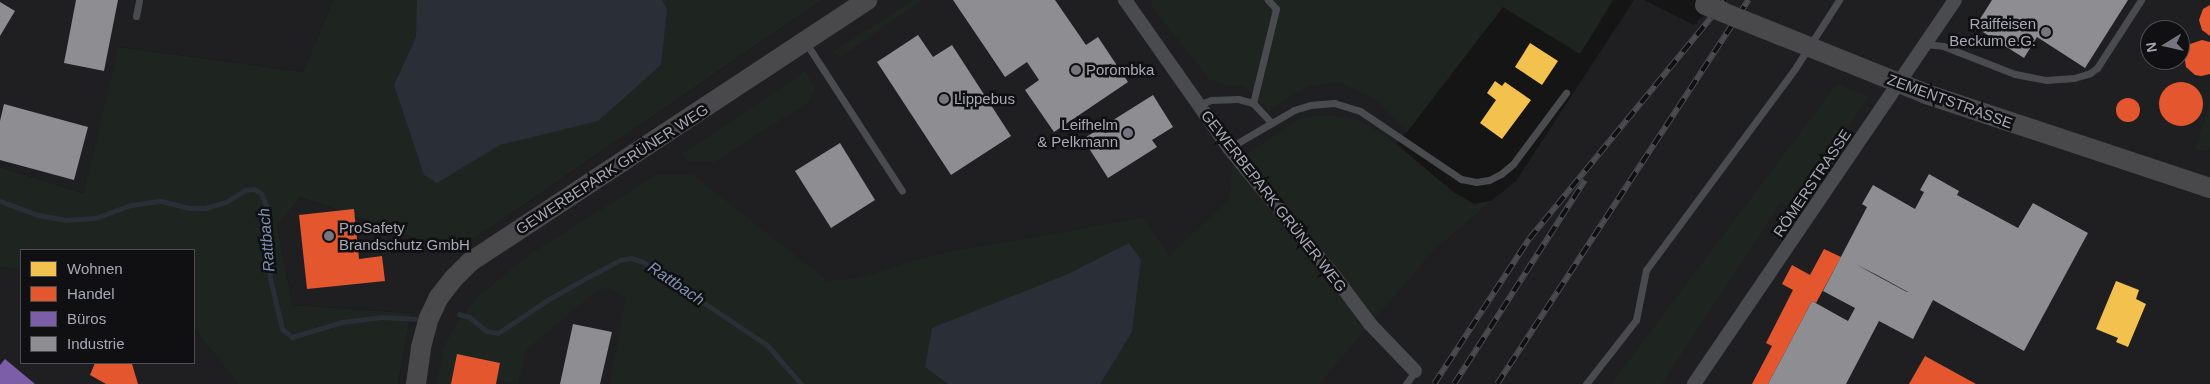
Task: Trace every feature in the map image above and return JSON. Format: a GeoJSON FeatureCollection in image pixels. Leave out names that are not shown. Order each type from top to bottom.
{"type":"FeatureCollection","features":[{"type":"Feature","properties":{"kind":"street","name":"GEWERBEPARK GRÜNER WEG"},"geometry":{"type":"LineString","coordinates":[[416,384],[421,347],[439,297],[470,262],[868,0]]}},
{"type":"Feature","properties":{"kind":"street","name":"GEWERBEPARK GRÜNER WEG"},"geometry":{"type":"LineString","coordinates":[[1125,0],[1229,148],[1335,277],[1370,324],[1415,371]]}},
{"type":"Feature","properties":{"kind":"street","name":"RÖMERSTRASSE"},"geometry":{"type":"LineString","coordinates":[[1694,384],[1955,0]]}},
{"type":"Feature","properties":{"kind":"street","name":"ZEMENTSTRASSE"},"geometry":{"type":"LineString","coordinates":[[1700,2],[1926,94],[2210,188]]}},
{"type":"Feature","properties":{"kind":"lane"},"geometry":{"type":"LineString","coordinates":[[136,16],[139,0]]}},
{"type":"Feature","properties":{"kind":"lane"},"geometry":{"type":"LineString","coordinates":[[1253,103],[1276,9],[1268,0]]}},
{"type":"Feature","properties":{"kind":"lane"},"geometry":{"type":"LineString","coordinates":[[1586,384],[1636,320],[1646,270],[1796,67],[1839,0]]}},
{"type":"Feature","properties":{"kind":"lane"},"geometry":{"type":"LineString","coordinates":[[1925,44],[1943,46],[2015,74],[2046,80],[2074,78],[2090,73],[2098,68],[2141,0]]}},
{"type":"Feature","properties":{"kind":"lane"},"geometry":{"type":"LineString","coordinates":[[805,42],[902,191]]}},
{"type":"Feature","properties":{"kind":"lane"},"geometry":{"type":"LineString","coordinates":[[1229,148],[1294,110],[1310,105],[1334,103],[1347,105],[1360,111],[1461,179],[1476,182],[1489,180],[1501,174],[1513,164],[1566,93]]}},
{"type":"Feature","properties":{"kind":"lane"},"geometry":{"type":"LineString","coordinates":[[1198,105],[1211,100],[1238,99],[1253,103],[1271,122]]}},
{"type":"Feature","properties":{"kind":"lane"},"geometry":{"type":"LineString","coordinates":[[1406,384],[1415,371]]}},
{"type":"Feature","properties":{"kind":"shaded area"},"geometry":{"type":"Polygon","coordinates":[[[0,0],[333,0],[303,72],[120,47],[83,193],[0,167],[0,0]]]}},
{"type":"Feature","properties":{"kind":"shaded area"},"geometry":{"type":"Polygon","coordinates":[[[333,0],[822,0],[455,252],[301,197],[277,226],[293,305],[411,313],[398,384],[239,384],[195,330],[195,249],[20,249],[20,270],[0,267],[0,167],[83,193],[119,47],[303,72],[333,0]]]}},
{"type":"Feature","properties":{"kind":"shaded area"},"geometry":{"type":"Polygon","coordinates":[[[417,0],[662,0],[667,10],[661,65],[598,121],[500,145],[437,183],[424,175],[394,85],[416,37],[417,0]]]}},
{"type":"Feature","properties":{"kind":"shaded area"},"geometry":{"type":"Polygon","coordinates":[[[822,0],[1613,0],[1580,54],[1503,7],[1397,144],[1452,191],[1474,204],[1491,201],[1516,181],[1634,0],[1644,0],[1694,25],[1719,0],[2210,0],[2210,384],[398,384],[411,313],[293,305],[277,226],[301,197],[455,252],[822,0]]]}},
{"type":"Feature","properties":{"kind":"shaded area"},"geometry":{"type":"Polygon","coordinates":[[[913,0],[923,0],[839,58],[834,51],[913,0]]]}},
{"type":"Feature","properties":{"kind":"shaded area"},"geometry":{"type":"Polygon","coordinates":[[[1153,0],[1613,0],[1580,54],[1503,7],[1407,132],[1375,99],[1339,82],[1308,86],[1269,110],[1244,85],[1226,85],[1209,79],[1150,4],[1153,0]]]}},
{"type":"Feature","properties":{"kind":"shaded area"},"geometry":{"type":"Polygon","coordinates":[[[806,71],[815,88],[809,102],[715,162],[687,161],[682,154],[806,71]]]}},
{"type":"Feature","properties":{"kind":"shaded area"},"geometry":{"type":"Polygon","coordinates":[[[1837,84],[1869,97],[1792,209],[1781,202],[1662,384],[1611,384],[1837,84]]]}},
{"type":"Feature","properties":{"kind":"shaded area"},"geometry":{"type":"Polygon","coordinates":[[[2210,103],[2210,150],[2195,150],[2210,103]]]}},
{"type":"Feature","properties":{"kind":"shaded area"},"geometry":{"type":"Polygon","coordinates":[[[1328,115],[1356,119],[1383,134],[1452,191],[1474,204],[1491,201],[1432,252],[1319,384],[610,384],[625,300],[618,292],[609,288],[598,290],[526,350],[518,384],[497,380],[500,363],[458,354],[451,384],[437,384],[443,348],[461,317],[480,295],[530,254],[656,175],[693,175],[828,281],[859,278],[908,262],[949,252],[1143,218],[1169,256],[1230,198],[1232,165],[1302,117],[1328,115]]]}},
{"type":"Feature","properties":{"kind":"shaded area"},"geometry":{"type":"Polygon","coordinates":[[[1129,243],[1141,260],[1132,332],[1100,384],[948,384],[925,367],[932,328],[1068,274],[1129,243]]]}},
{"type":"Feature","properties":{"kind":"shaded area"},"geometry":{"type":"Polygon","coordinates":[[[0,267],[20,270],[20,364],[195,364],[195,330],[240,384],[0,384],[0,267]]]}},
{"type":"Feature","properties":{"kind":"building: Wohnen"},"geometry":{"type":"Polygon","coordinates":[[[1530,43],[1558,61],[1542,85],[1515,67],[1530,43]]]}},
{"type":"Feature","properties":{"kind":"building: Wohnen"},"geometry":{"type":"Polygon","coordinates":[[[1495,81],[1502,86],[1505,82],[1531,100],[1502,139],[1480,123],[1496,100],[1487,93],[1495,81]]]}},
{"type":"Feature","properties":{"kind":"building: Wohnen"},"geometry":{"type":"Polygon","coordinates":[[[2116,281],[2139,290],[2136,299],[2146,304],[2128,347],[2116,342],[2118,338],[2096,329],[2116,281]]]}},
{"type":"Feature","properties":{"kind":"building: Handel"},"geometry":{"type":"Polygon","coordinates":[[[2210,5],[2210,36],[2202,30],[2199,20],[2203,9],[2210,5]]]}},
{"type":"Feature","properties":{"kind":"building: Handel"},"geometry":{"type":"Polygon","coordinates":[[[2202,40],[2210,42],[2210,74],[2195,75],[2189,70],[2190,44],[2202,40]]]}},
{"type":"Feature","properties":{"kind":"building: Handel"},"geometry":{"type":"Polygon","coordinates":[[[2177,82],[2185,82],[2197,88],[2203,104],[2197,120],[2185,126],[2177,126],[2165,120],[2159,108],[2159,100],[2165,88],[2177,82]]]}},
{"type":"Feature","properties":{"kind":"building: Handel"},"geometry":{"type":"Polygon","coordinates":[[[2128,98],[2133,99],[2139,105],[2139,115],[2133,121],[2128,122],[2123,121],[2117,115],[2116,110],[2117,105],[2123,99],[2128,98]]]}},
{"type":"Feature","properties":{"kind":"building: Handel","name":"ProSafety Brandschutz GmbH"},"geometry":{"type":"Polygon","coordinates":[[[354,209],[359,259],[382,256],[385,281],[307,289],[299,215],[354,209]]]}},
{"type":"Feature","properties":{"kind":"building: Handel"},"geometry":{"type":"Polygon","coordinates":[[[1824,249],[1841,257],[1816,303],[1812,301],[1768,384],[1752,384],[1772,346],[1766,343],[1793,290],[1782,284],[1792,265],[1810,275],[1824,249]]]}},
{"type":"Feature","properties":{"kind":"building: Handel"},"geometry":{"type":"Polygon","coordinates":[[[457,354],[500,363],[496,384],[451,384],[457,354]]]}},
{"type":"Feature","properties":{"kind":"building: Handel"},"geometry":{"type":"Polygon","coordinates":[[[1925,356],[1976,384],[1909,384],[1925,356]]]}},
{"type":"Feature","properties":{"kind":"building: Handel"},"geometry":{"type":"Polygon","coordinates":[[[95,364],[132,364],[138,384],[106,384],[90,375],[95,364]]]}},
{"type":"Feature","properties":{"kind":"building: Büros"},"geometry":{"type":"Polygon","coordinates":[[[5,359],[35,384],[0,384],[0,365],[5,359]]]}},
{"type":"Feature","properties":{"kind":"building: Industrie"},"geometry":{"type":"Polygon","coordinates":[[[76,0],[118,0],[104,71],[64,63],[76,0]]]}},
{"type":"Feature","properties":{"kind":"building: Industrie","name":"Porombka"},"geometry":{"type":"Polygon","coordinates":[[[953,0],[1055,0],[1086,45],[1098,37],[1128,82],[1054,132],[1025,90],[1039,80],[1027,62],[1005,77],[953,0]]]}},
{"type":"Feature","properties":{"kind":"building: Industrie","name":"Raiffeisen Beckum e.G."},"geometry":{"type":"Polygon","coordinates":[[[1992,0],[2128,0],[2085,68],[2037,37],[2024,58],[1975,27],[1992,0]]]}},
{"type":"Feature","properties":{"kind":"building: Industrie"},"geometry":{"type":"Polygon","coordinates":[[[0,2],[15,11],[0,36],[0,2]]]}},
{"type":"Feature","properties":{"kind":"building: Industrie","name":"Lippebus"},"geometry":{"type":"Polygon","coordinates":[[[918,35],[933,57],[952,45],[1011,136],[951,175],[877,62],[918,35]]]}},
{"type":"Feature","properties":{"kind":"building: Industrie","name":"Leifhelm & Pelkmann"},"geometry":{"type":"Polygon","coordinates":[[[1153,95],[1173,127],[1152,140],[1157,147],[1108,178],[1083,139],[1153,95]]]}},
{"type":"Feature","properties":{"kind":"building: Industrie"},"geometry":{"type":"Polygon","coordinates":[[[4,104],[88,127],[74,180],[0,160],[0,121],[4,104]]]}},
{"type":"Feature","properties":{"kind":"building: Industrie"},"geometry":{"type":"Polygon","coordinates":[[[840,143],[875,200],[831,228],[795,171],[840,143]]]}},
{"type":"Feature","properties":{"kind":"building: Industrie"},"geometry":{"type":"Polygon","coordinates":[[[1929,174],[1959,191],[1957,195],[2018,228],[2033,203],[2088,233],[2024,351],[1933,300],[1913,339],[1879,321],[1846,384],[1768,384],[1812,301],[1848,321],[1855,308],[1823,291],[1867,207],[1862,204],[1873,185],[1915,209],[1924,192],[1920,190],[1929,174]],[[1855,264],[1908,292],[1877,275],[1855,264]]]}},
{"type":"Feature","properties":{"kind":"building: Industrie"},"geometry":{"type":"Polygon","coordinates":[[[573,324],[612,332],[600,384],[560,384],[573,324]]]}},
{"type":"Feature","properties":{"kind":"waterway","name":"Rattbach"},"geometry":{"type":"LineString","coordinates":[[0,201],[38,215],[65,220],[95,218],[131,205],[161,201],[189,208],[205,208],[226,202],[245,190],[254,189],[261,193],[266,206],[270,278],[282,329],[292,337],[342,322],[382,317],[415,319]]}},
{"type":"Feature","properties":{"kind":"waterway","name":"Rattbach"},"geometry":{"type":"LineString","coordinates":[[459,314],[469,317],[486,331],[498,333],[549,299],[588,277],[620,260],[631,258],[643,262],[767,345],[801,384]]}},
{"type":"Feature","properties":{"kind":"railway"},"geometry":{"type":"LineString","coordinates":[[1434,384],[1529,239],[1725,0]]}},
{"type":"Feature","properties":{"kind":"railway"},"geometry":{"type":"LineString","coordinates":[[1497,384],[1748,0]]}},
{"type":"Feature","properties":{"kind":"railway"},"geometry":{"type":"LineString","coordinates":[[1454,384],[1585,180]]}},
{"type":"Feature","properties":{"kind":"place","name":"Raiffeisen Beckum e.G."},"geometry":{"type":"Point","coordinates":[2046,32]}},
{"type":"Feature","properties":{"kind":"place","name":"Porombka"},"geometry":{"type":"Point","coordinates":[1076,70]}},
{"type":"Feature","properties":{"kind":"place","name":"Lippebus"},"geometry":{"type":"Point","coordinates":[944,99]}},
{"type":"Feature","properties":{"kind":"place","name":"Leifhelm & Pelkmann"},"geometry":{"type":"Point","coordinates":[1128,133]}},
{"type":"Feature","properties":{"kind":"place","name":"ProSafety Brandschutz GmbH"},"geometry":{"type":"Point","coordinates":[329,236]}}]}
